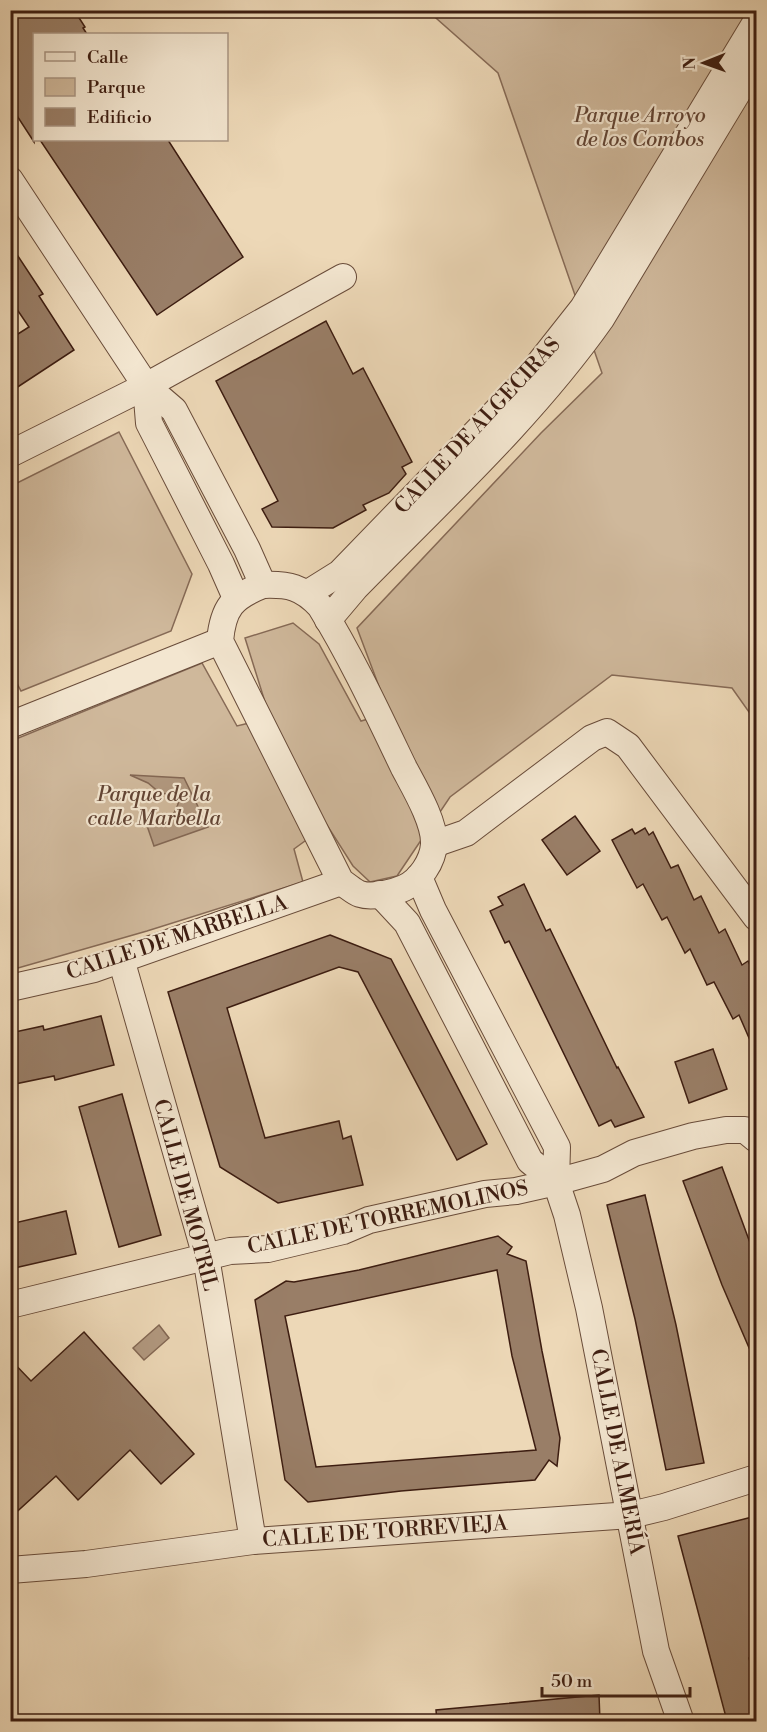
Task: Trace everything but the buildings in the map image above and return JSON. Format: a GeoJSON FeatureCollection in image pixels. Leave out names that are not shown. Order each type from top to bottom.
{"type":"FeatureCollection","features":[{"type":"Feature","properties":{"kind":"street","name":"CALLE DE ALGECIRAS"},"geometry":{"type":"LineString","coordinates":[[328,620],[355,588],[540,398],[583,308],[756,22]]}},
{"type":"Feature","properties":{"kind":"street","name":"CALLE DE ALGECIRAS"},"geometry":{"type":"LineString","coordinates":[[308,593],[340,573],[523,384],[562,355],[601,319],[756,62]]}},
{"type":"Feature","properties":{"kind":"street"},"geometry":{"type":"LineString","coordinates":[[10,180],[146,386],[174,410],[247,549],[262,585]]}},
{"type":"Feature","properties":{"kind":"street"},"geometry":{"type":"LineString","coordinates":[[10,454],[146,386],[343,277]]}},
{"type":"Feature","properties":{"kind":"street"},"geometry":{"type":"LineString","coordinates":[[146,386],[149,423],[236,598]]}},
{"type":"Feature","properties":{"kind":"street"},"geometry":{"type":"LineString","coordinates":[[262,585],[295,587],[308,593],[320,606],[382,722],[432,831],[434,844],[428,863],[419,877],[402,889],[361,895],[341,882],[220,641],[222,624],[228,608],[236,598],[262,585]]}},
{"type":"Feature","properties":{"kind":"street"},"geometry":{"type":"LineString","coordinates":[[11,724],[220,641]]}},
{"type":"Feature","properties":{"kind":"street"},"geometry":{"type":"LineString","coordinates":[[434,844],[466,833],[592,738],[607,732],[628,746],[756,917]]}},
{"type":"Feature","properties":{"kind":"street","name":"CALLE DE ALMERÍA"},"geometry":{"type":"LineString","coordinates":[[419,877],[433,910],[556,1147],[556,1182],[567,1215],[589,1308],[656,1651],[681,1722]]}},
{"type":"Feature","properties":{"kind":"street","name":"CALLE DE MARBELLA"},"geometry":{"type":"LineString","coordinates":[[10,988],[94,969],[341,882]]}},
{"type":"Feature","properties":{"kind":"street"},"geometry":{"type":"LineString","coordinates":[[380,894],[406,923],[530,1161],[556,1182]]}},
{"type":"Feature","properties":{"kind":"street","name":"CALLE DE MOTRIL"},"geometry":{"type":"LineString","coordinates":[[121,959],[206,1257],[253,1541]]}},
{"type":"Feature","properties":{"kind":"street","name":"CALLE DE TORREMOLINOS"},"geometry":{"type":"LineString","coordinates":[[10,1305],[230,1251],[268,1249],[343,1231],[369,1220],[485,1194],[516,1191],[556,1182],[603,1169],[634,1153],[693,1136],[726,1130],[745,1130],[756,1139]]}},
{"type":"Feature","properties":{"kind":"street","name":"CALLE DE TORREVIEJA"},"geometry":{"type":"LineString","coordinates":[[10,1570],[86,1563],[253,1541],[630,1515],[664,1508],[756,1478]]}},
{"type":"Feature","properties":{"kind":"green space"},"geometry":{"type":"Polygon","coordinates":[[[428,11],[756,11],[756,722],[732,688],[612,675],[450,797],[397,876],[370,882],[353,866],[327,825],[294,849],[303,882],[147,931],[11,970],[11,741],[202,663],[237,726],[270,718],[245,638],[293,623],[319,644],[361,721],[389,713],[357,628],[541,433],[602,373],[498,73],[428,11]]]}},
{"type":"Feature","properties":{"kind":"green space"},"geometry":{"type":"Polygon","coordinates":[[[119,432],[192,574],[171,631],[21,691],[11,672],[11,486],[119,432]]]}},
{"type":"Feature","properties":{"kind":"shaded area"},"geometry":{"type":"Polygon","coordinates":[[[130,775],[184,778],[208,827],[154,846],[143,814],[159,820],[169,818],[176,808],[181,792],[177,789],[167,794],[160,793],[148,783],[130,775]]]}},
{"type":"Feature","properties":{"kind":"shaded area"},"geometry":{"type":"Polygon","coordinates":[[[159,1325],[169,1338],[144,1360],[133,1348],[159,1325]]]}},
{"type":"Feature","properties":{"kind":"park label","name":"Parque Arroyo de los Combos"},"geometry":{"type":"Point","coordinates":[640,128]}},
{"type":"Feature","properties":{"kind":"park label","name":"Parque de la calle Marbella"},"geometry":{"type":"Point","coordinates":[154,807]}}]}
